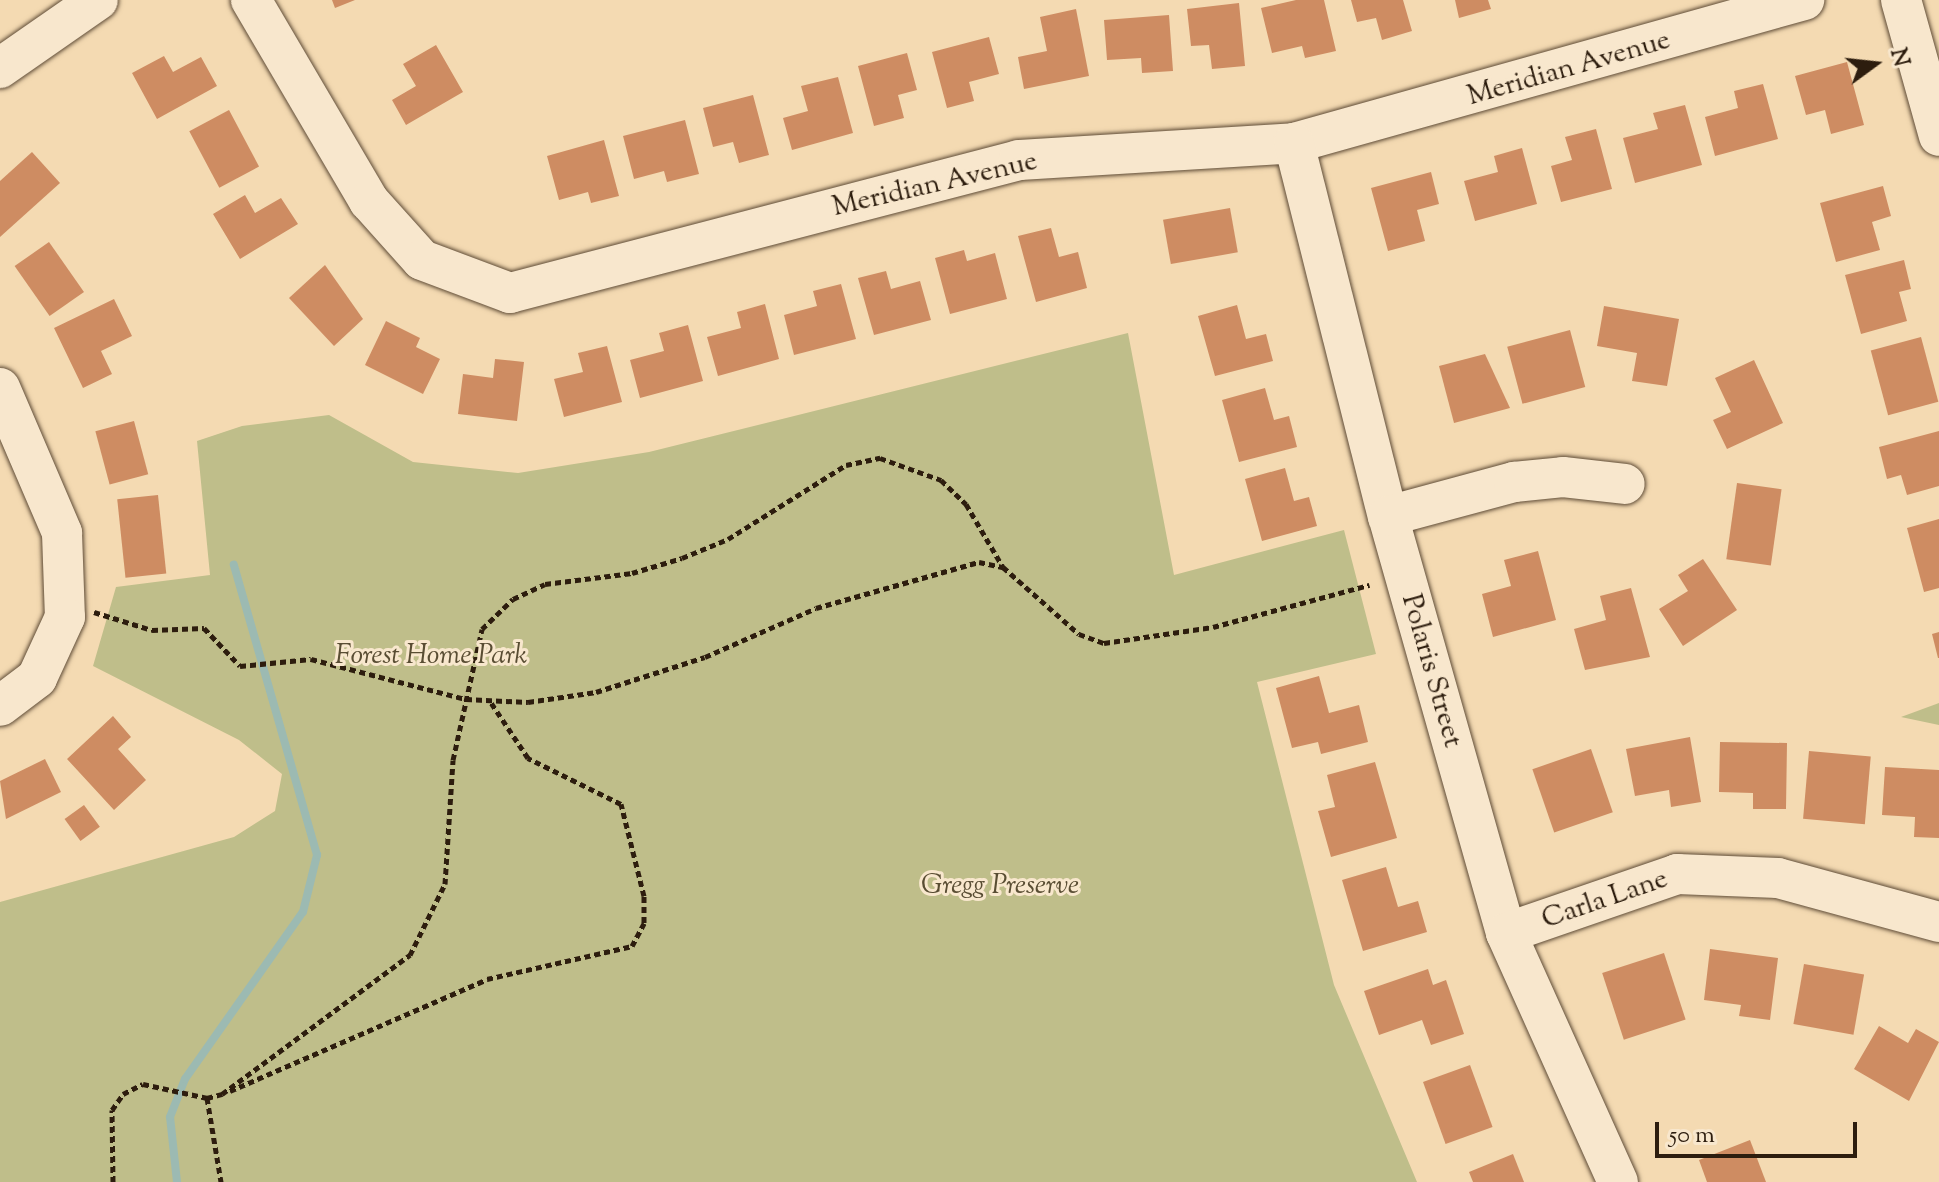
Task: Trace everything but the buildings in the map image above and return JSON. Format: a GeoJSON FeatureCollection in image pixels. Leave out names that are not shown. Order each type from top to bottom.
{"type":"FeatureCollection","features":[{"type":"Feature","properties":{"kind":"street"},"geometry":{"type":"LineString","coordinates":[[0,68],[98,0]]}},
{"type":"Feature","properties":{"kind":"street","name":"Meridian Avenue"},"geometry":{"type":"LineString","coordinates":[[251,0],[369,201],[422,260],[510,293],[1019,160],[1294,143],[1804,0]]}},
{"type":"Feature","properties":{"kind":"street"},"geometry":{"type":"LineString","coordinates":[[1901,0],[1939,136]]}},
{"type":"Feature","properties":{"kind":"street","name":"Polaris Street"},"geometry":{"type":"LineString","coordinates":[[1294,143],[1388,516],[1506,933],[1618,1182]]}},
{"type":"Feature","properties":{"kind":"street"},"geometry":{"type":"LineString","coordinates":[[0,388],[62,533],[65,617],[37,678],[0,706]]}},
{"type":"Feature","properties":{"kind":"street"},"geometry":{"type":"LineString","coordinates":[[1388,516],[1514,482],[1563,477],[1625,484]]}},
{"type":"Feature","properties":{"kind":"street","name":"Carla Lane"},"geometry":{"type":"LineString","coordinates":[[1506,933],[1677,874],[1778,878],[1939,922]]}},
{"type":"Feature","properties":{"kind":"path"},"geometry":{"type":"LineString","coordinates":[[222,1094],[365,993],[410,955],[431,921],[445,884],[453,760],[482,629],[513,599],[545,584],[632,573],[682,558],[728,539],[846,465],[880,458],[941,480],[966,504],[1003,567],[1079,634],[1104,643],[1213,627],[1369,585]]}},
{"type":"Feature","properties":{"kind":"path"},"geometry":{"type":"LineString","coordinates":[[92,598],[94,612],[152,630],[204,628],[228,657],[255,665],[277,660],[311,659],[466,699],[490,701],[596,692],[705,657],[816,608],[979,562],[1003,567]]}},
{"type":"Feature","properties":{"kind":"path"},"geometry":{"type":"LineString","coordinates":[[113,1182],[112,1110],[143,1084],[207,1098],[222,1094],[487,979],[632,946],[644,923],[644,896],[621,804],[528,758],[490,701]]}},
{"type":"Feature","properties":{"kind":"path"},"geometry":{"type":"LineString","coordinates":[[207,1098],[221,1182]]}},
{"type":"Feature","properties":{"kind":"green space"},"geometry":{"type":"Polygon","coordinates":[[[1128,333],[1174,575],[1344,530],[1376,654],[1257,682],[1334,985],[1417,1182],[0,1182],[0,902],[234,837],[275,811],[282,774],[239,740],[93,666],[116,587],[210,575],[197,441],[242,426],[329,415],[413,462],[518,473],[649,452],[1128,333]]]}},
{"type":"Feature","properties":{"kind":"green space"},"geometry":{"type":"Polygon","coordinates":[[[1939,703],[1939,725],[1901,717],[1939,703]]]}},
{"type":"Feature","properties":{"kind":"waterway"},"geometry":{"type":"LineString","coordinates":[[177,1182],[170,1117],[185,1079],[303,912],[317,855],[234,565]]}},
{"type":"Feature","properties":{"kind":"park label","name":"Forest Home Park"},"geometry":{"type":"Point","coordinates":[431,656]}},
{"type":"Feature","properties":{"kind":"park label","name":"Gregg Preserve"},"geometry":{"type":"Point","coordinates":[1000,886]}}]}
